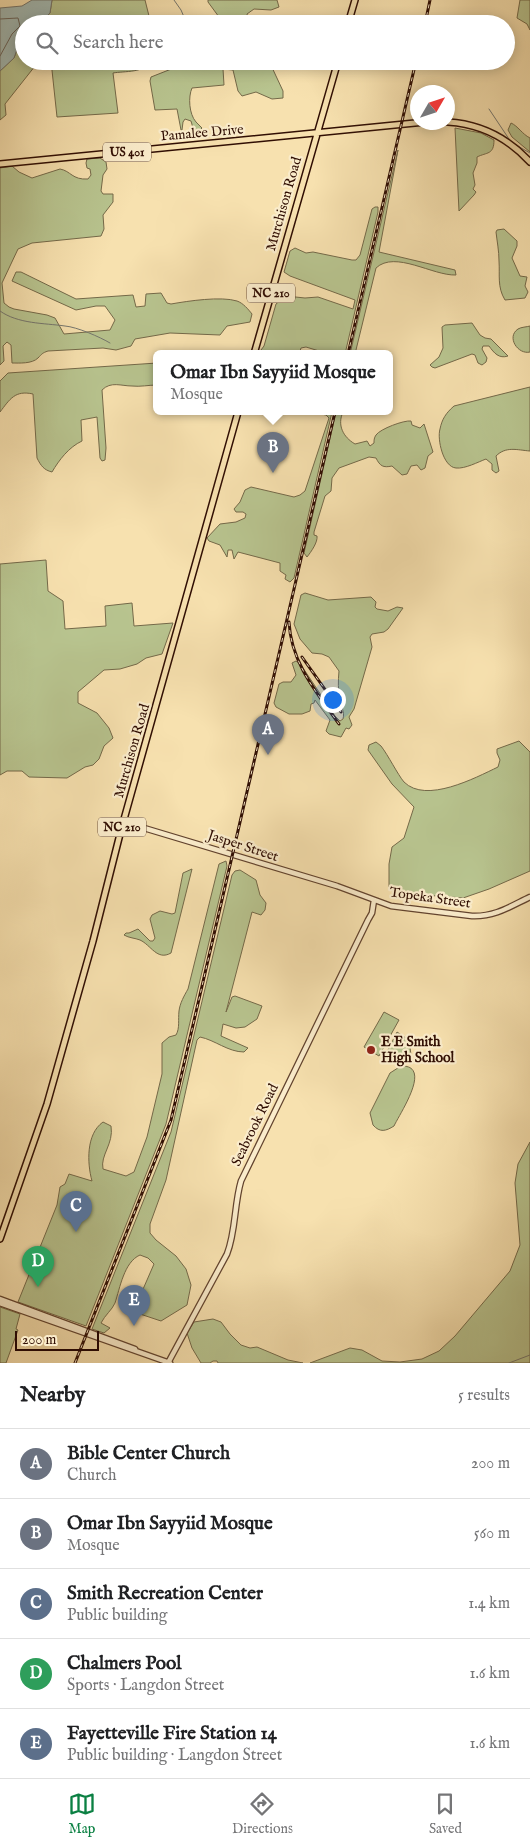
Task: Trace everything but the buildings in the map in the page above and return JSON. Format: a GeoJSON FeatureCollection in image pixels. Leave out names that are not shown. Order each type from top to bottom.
{"type":"FeatureCollection","features":[{"type":"Feature","properties":{"kind":"main road"},"geometry":{"type":"LineString","coordinates":[[351,15],[355,0]]}},
{"type":"Feature","properties":{"kind":"main road","name":"Murchison Road"},"geometry":{"type":"LineString","coordinates":[[255,350],[335,70]]}},
{"type":"Feature","properties":{"kind":"main road","name":"US 401"},"geometry":{"type":"LineString","coordinates":[[317,132],[410,123]]}},
{"type":"Feature","properties":{"kind":"main road"},"geometry":{"type":"LineString","coordinates":[[455,123],[473,126],[497,135],[511,144],[530,162]]}},
{"type":"Feature","properties":{"kind":"main road","name":"Pamalee Drive"},"geometry":{"type":"LineString","coordinates":[[0,164],[317,132]]}},
{"type":"Feature","properties":{"kind":"main road","name":"Murchison Road"},"geometry":{"type":"LineString","coordinates":[[0,1239],[47,1104],[237,415]]}},
{"type":"Feature","properties":{"kind":"street","name":"Jasper Street"},"geometry":{"type":"LineString","coordinates":[[124,822],[355,893]]}},
{"type":"Feature","properties":{"kind":"street","name":"Topeka Street"},"geometry":{"type":"LineString","coordinates":[[355,893],[398,908],[476,916],[499,912],[530,897]]}},
{"type":"Feature","properties":{"kind":"street","name":"Seabrook Road"},"geometry":{"type":"LineString","coordinates":[[169,1363],[227,1254],[232,1238],[241,1181],[372,913],[374,900]]}},
{"type":"Feature","properties":{"kind":"street"},"geometry":{"type":"LineString","coordinates":[[0,1299],[131,1347],[145,1354]]}},
{"type":"Feature","properties":{"kind":"street"},"geometry":{"type":"LineString","coordinates":[[0,1303],[169,1363]]}},
{"type":"Feature","properties":{"kind":"green space"},"geometry":{"type":"Polygon","coordinates":[[[52,0],[145,0],[149,15],[46,15],[50,13],[52,0]]]}},
{"type":"Feature","properties":{"kind":"green space"},"geometry":{"type":"Polygon","coordinates":[[[208,0],[277,0],[279,7],[271,10],[254,9],[247,15],[218,15],[208,0]]]}},
{"type":"Feature","properties":{"kind":"green space"},"geometry":{"type":"Polygon","coordinates":[[[520,0],[530,0],[530,30],[527,24],[517,18],[520,0]]]}},
{"type":"Feature","properties":{"kind":"green space"},"geometry":{"type":"Polygon","coordinates":[[[15,55],[15,70],[32,70],[5,104],[6,115],[0,120],[0,71],[15,55]]]}},
{"type":"Feature","properties":{"kind":"green space"},"geometry":{"type":"Polygon","coordinates":[[[52,70],[139,70],[113,73],[118,113],[57,117],[52,70]]]}},
{"type":"Feature","properties":{"kind":"green space"},"geometry":{"type":"Polygon","coordinates":[[[169,70],[223,70],[224,85],[192,88],[190,96],[191,110],[194,119],[202,128],[199,131],[193,128],[191,121],[185,119],[181,130],[177,109],[155,110],[151,77],[169,70]]]}},
{"type":"Feature","properties":{"kind":"green space"},"geometry":{"type":"Polygon","coordinates":[[[233,70],[273,70],[283,91],[283,98],[272,99],[256,92],[242,96],[238,91],[233,70]]]}},
{"type":"Feature","properties":{"kind":"green space"},"geometry":{"type":"Polygon","coordinates":[[[511,123],[530,138],[530,152],[512,137],[508,130],[511,123]]]}},
{"type":"Feature","properties":{"kind":"green space"},"geometry":{"type":"Polygon","coordinates":[[[455,128],[481,133],[494,140],[491,151],[477,157],[473,173],[475,185],[473,189],[476,192],[459,211],[455,128]]]}},
{"type":"Feature","properties":{"kind":"green space"},"geometry":{"type":"Polygon","coordinates":[[[398,150],[379,252],[455,270],[456,275],[393,262],[384,263],[376,268],[356,350],[351,350],[398,150]]]}},
{"type":"Feature","properties":{"kind":"green space"},"geometry":{"type":"Polygon","coordinates":[[[100,158],[106,162],[107,169],[103,175],[101,191],[103,194],[113,194],[113,202],[103,215],[104,229],[101,236],[32,243],[18,249],[2,283],[4,303],[14,309],[55,318],[64,334],[110,330],[115,320],[105,306],[76,310],[12,281],[16,272],[21,272],[76,299],[133,295],[136,307],[145,306],[146,294],[161,293],[167,303],[171,304],[214,299],[237,301],[252,314],[250,322],[227,326],[220,335],[170,333],[135,339],[131,346],[116,350],[103,348],[48,351],[35,360],[25,363],[12,363],[11,345],[7,342],[3,346],[4,361],[0,365],[0,168],[12,166],[19,172],[32,178],[60,169],[75,177],[88,179],[91,175],[90,169],[87,168],[87,159],[100,158]]]}},
{"type":"Feature","properties":{"kind":"green space"},"geometry":{"type":"Polygon","coordinates":[[[378,207],[378,212],[346,350],[316,350],[306,347],[300,350],[261,350],[264,346],[276,304],[286,296],[318,297],[353,309],[355,300],[290,276],[284,272],[290,251],[295,248],[306,253],[313,252],[356,260],[360,255],[372,209],[378,207]]]}},
{"type":"Feature","properties":{"kind":"green space"},"geometry":{"type":"Polygon","coordinates":[[[504,229],[517,241],[512,258],[520,276],[527,277],[525,286],[528,292],[525,298],[505,300],[502,295],[499,281],[499,254],[496,232],[497,230],[504,229]]]}},
{"type":"Feature","properties":{"kind":"green space"},"geometry":{"type":"Polygon","coordinates":[[[472,323],[480,335],[491,339],[508,356],[499,356],[489,346],[483,346],[482,349],[487,358],[486,362],[482,365],[478,363],[475,355],[472,354],[435,368],[432,367],[430,365],[439,357],[443,348],[442,327],[445,325],[472,323]]]}},
{"type":"Feature","properties":{"kind":"green space"},"geometry":{"type":"Polygon","coordinates":[[[530,326],[530,352],[521,351],[515,345],[513,336],[518,329],[530,326]]]}},
{"type":"Feature","properties":{"kind":"green space"},"geometry":{"type":"Polygon","coordinates":[[[153,363],[153,385],[113,385],[105,387],[102,390],[106,448],[105,460],[102,461],[100,458],[97,417],[81,420],[82,441],[65,454],[52,472],[43,467],[37,458],[33,394],[22,393],[17,395],[0,412],[0,381],[8,373],[153,363]]]}},
{"type":"Feature","properties":{"kind":"green space"},"geometry":{"type":"Polygon","coordinates":[[[530,387],[530,451],[512,449],[500,453],[496,456],[499,471],[496,473],[492,470],[492,464],[486,459],[460,468],[451,466],[448,463],[442,452],[439,434],[443,419],[454,406],[530,387]]]}},
{"type":"Feature","properties":{"kind":"green space"},"geometry":{"type":"Polygon","coordinates":[[[326,415],[331,415],[294,578],[290,582],[285,579],[286,575],[280,571],[280,563],[238,552],[234,559],[232,550],[228,550],[227,557],[220,545],[209,541],[207,538],[220,524],[236,522],[245,518],[246,514],[236,512],[234,509],[240,502],[245,490],[251,487],[294,497],[305,491],[329,418],[326,415]]]}},
{"type":"Feature","properties":{"kind":"green space"},"geometry":{"type":"Polygon","coordinates":[[[335,415],[342,415],[341,426],[347,438],[355,444],[367,441],[370,446],[374,443],[378,433],[398,423],[411,421],[412,425],[420,428],[424,424],[433,452],[428,456],[425,468],[421,470],[417,465],[411,466],[407,474],[402,475],[392,466],[382,466],[376,458],[369,457],[339,468],[332,478],[331,491],[325,496],[314,532],[314,535],[317,536],[316,541],[307,557],[304,553],[335,415]]]}},
{"type":"Feature","properties":{"kind":"green space"},"geometry":{"type":"Polygon","coordinates":[[[46,560],[48,591],[63,601],[65,629],[106,626],[105,606],[132,603],[134,626],[173,623],[162,654],[146,658],[137,664],[120,669],[104,670],[78,692],[78,703],[97,713],[109,728],[113,738],[104,746],[99,759],[93,765],[85,767],[67,778],[29,777],[22,771],[7,771],[0,775],[0,564],[46,560]]]}},
{"type":"Feature","properties":{"kind":"green space"},"geometry":{"type":"Polygon","coordinates":[[[305,593],[328,600],[371,597],[376,602],[375,607],[377,609],[388,611],[397,607],[403,608],[388,629],[384,632],[372,634],[370,637],[372,647],[354,709],[349,717],[352,725],[349,729],[346,728],[341,737],[329,734],[326,731],[330,720],[315,700],[311,704],[310,711],[302,714],[289,714],[276,707],[274,703],[279,684],[291,682],[296,675],[292,663],[296,661],[301,665],[335,716],[340,721],[343,719],[340,703],[339,671],[329,657],[312,653],[300,639],[294,624],[301,595],[305,593]]]}},
{"type":"Feature","properties":{"kind":"green space"},"geometry":{"type":"Polygon","coordinates":[[[519,741],[530,752],[530,871],[463,898],[410,894],[389,887],[389,864],[392,847],[404,838],[414,807],[392,784],[368,750],[369,745],[376,742],[381,746],[404,782],[413,788],[437,790],[451,787],[498,767],[500,760],[497,749],[519,741]]]}},
{"type":"Feature","properties":{"kind":"green space"},"geometry":{"type":"Polygon","coordinates":[[[226,861],[227,866],[166,1124],[86,1326],[18,1302],[57,1205],[60,1187],[65,1184],[69,1174],[92,1181],[89,1166],[89,1149],[93,1134],[103,1122],[111,1126],[111,1138],[103,1159],[103,1169],[126,1176],[134,1172],[147,1137],[162,1074],[162,1043],[169,1037],[176,1035],[182,1000],[188,989],[219,864],[226,861]]]}},
{"type":"Feature","properties":{"kind":"green space"},"geometry":{"type":"Polygon","coordinates":[[[192,869],[171,953],[166,955],[158,954],[144,942],[124,935],[138,929],[150,941],[153,941],[155,938],[150,919],[152,915],[160,911],[175,913],[183,873],[192,869]]]}},
{"type":"Feature","properties":{"kind":"green space"},"geometry":{"type":"Polygon","coordinates":[[[240,870],[256,880],[260,895],[266,903],[265,910],[261,915],[252,912],[226,1012],[232,997],[235,996],[262,1006],[257,1019],[245,1027],[236,1028],[223,1024],[221,1036],[248,1048],[244,1052],[232,1050],[200,1037],[197,1040],[166,1180],[150,1224],[150,1233],[176,1256],[186,1269],[191,1285],[187,1305],[161,1321],[140,1314],[136,1309],[137,1303],[154,1264],[148,1258],[140,1255],[126,1269],[115,1303],[101,1323],[110,1328],[104,1333],[92,1329],[171,1132],[232,875],[235,871],[240,870]]]}},
{"type":"Feature","properties":{"kind":"green space"},"geometry":{"type":"Polygon","coordinates":[[[384,1012],[399,1020],[379,1056],[364,1047],[384,1012]]]}},
{"type":"Feature","properties":{"kind":"green space"},"geometry":{"type":"Polygon","coordinates":[[[397,1032],[409,1040],[411,1055],[408,1062],[387,1052],[397,1032]]]}},
{"type":"Feature","properties":{"kind":"green space"},"geometry":{"type":"Polygon","coordinates":[[[401,1066],[410,1068],[414,1073],[412,1091],[394,1126],[381,1130],[373,1125],[370,1113],[390,1073],[401,1066]]]}},
{"type":"Feature","properties":{"kind":"green space"},"geometry":{"type":"Polygon","coordinates":[[[530,1142],[530,1363],[310,1363],[350,1348],[362,1350],[382,1361],[400,1362],[422,1359],[439,1351],[455,1336],[510,1271],[520,1245],[515,1183],[518,1164],[530,1142]]]}},
{"type":"Feature","properties":{"kind":"green space"},"geometry":{"type":"Polygon","coordinates":[[[0,1307],[20,1314],[16,1329],[18,1330],[6,1363],[0,1363],[0,1307]]]}},
{"type":"Feature","properties":{"kind":"green space"},"geometry":{"type":"Polygon","coordinates":[[[213,1319],[221,1322],[241,1345],[250,1348],[257,1347],[288,1360],[303,1363],[218,1363],[213,1361],[201,1363],[192,1348],[187,1333],[194,1322],[213,1319]]]}},
{"type":"Feature","properties":{"kind":"water"},"geometry":{"type":"Polygon","coordinates":[[[32,0],[52,0],[48,15],[15,15],[15,55],[0,71],[0,8],[22,6],[32,0]]]}},
{"type":"Feature","properties":{"kind":"waterway"},"geometry":{"type":"LineString","coordinates":[[174,0],[183,15]]}},
{"type":"Feature","properties":{"kind":"waterway"},"geometry":{"type":"LineString","coordinates":[[489,109],[511,142]]}},
{"type":"Feature","properties":{"kind":"waterway"},"geometry":{"type":"LineString","coordinates":[[516,145],[530,153]]}},
{"type":"Feature","properties":{"kind":"waterway"},"geometry":{"type":"LineString","coordinates":[[0,311],[23,321],[76,328],[110,343]]}},
{"type":"Feature","properties":{"kind":"waterway"},"geometry":{"type":"LineString","coordinates":[[509,1363],[530,1355]]}},
{"type":"Feature","properties":{"kind":"railway"},"geometry":{"type":"LineString","coordinates":[[427,15],[430,0]]}},
{"type":"Feature","properties":{"kind":"railway"},"geometry":{"type":"LineString","coordinates":[[349,350],[414,70]]}},
{"type":"Feature","properties":{"kind":"railway"},"geometry":{"type":"LineString","coordinates":[[75,1363],[171,1120],[334,415]]}},
{"type":"Feature","properties":{"kind":"railway"},"geometry":{"type":"LineString","coordinates":[[289,622],[295,651],[306,677],[339,724]]}},
{"type":"Feature","properties":{"kind":"railway"},"geometry":{"type":"LineString","coordinates":[[302,657],[341,712]]}},
{"type":"Feature","properties":{"kind":"place","name":"Omar Ibn Sayyiid Mosque"},"geometry":{"type":"Point","coordinates":[273,473]}},
{"type":"Feature","properties":{"kind":"place","name":"Bible Center Church"},"geometry":{"type":"Point","coordinates":[268,755]}},
{"type":"Feature","properties":{"kind":"place","name":"E E Smith High School"},"geometry":{"type":"Point","coordinates":[371,1050]}},
{"type":"Feature","properties":{"kind":"place","name":"Smith Recreation Center"},"geometry":{"type":"Point","coordinates":[76,1232]}},
{"type":"Feature","properties":{"kind":"place","name":"Chalmers Pool"},"geometry":{"type":"Point","coordinates":[38,1287]}},
{"type":"Feature","properties":{"kind":"place","name":"Fayetteville Fire Station 14"},"geometry":{"type":"Point","coordinates":[134,1326]}}]}
